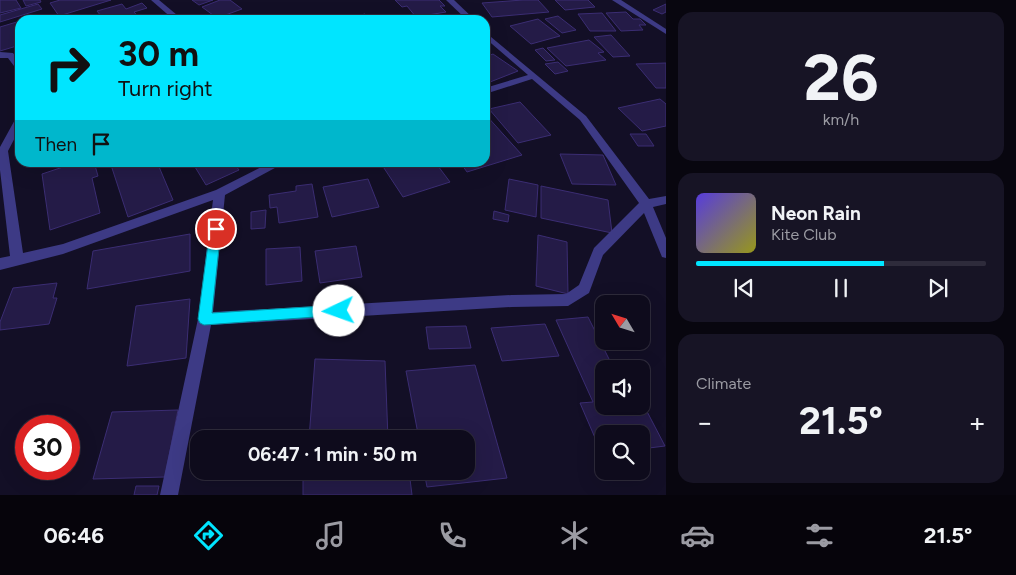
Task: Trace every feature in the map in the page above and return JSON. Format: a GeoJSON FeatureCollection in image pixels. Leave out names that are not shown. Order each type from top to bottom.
{"type":"FeatureCollection","features":[{"type":"Feature","properties":{"kind":"street"},"geometry":{"type":"LineString","coordinates":[[155,0],[173,15]]}},
{"type":"Feature","properties":{"kind":"street"},"geometry":{"type":"LineString","coordinates":[[450,0],[466,15]]}},
{"type":"Feature","properties":{"kind":"street"},"geometry":{"type":"LineString","coordinates":[[616,0],[666,32]]}},
{"type":"Feature","properties":{"kind":"street"},"geometry":{"type":"LineString","coordinates":[[490,38],[583,118],[646,204],[666,253]]}},
{"type":"Feature","properties":{"kind":"street"},"geometry":{"type":"LineString","coordinates":[[0,55],[10,55],[15,62]]}},
{"type":"Feature","properties":{"kind":"street"},"geometry":{"type":"LineString","coordinates":[[490,89],[534,76]]}},
{"type":"Feature","properties":{"kind":"street"},"geometry":{"type":"LineString","coordinates":[[15,127],[2,151],[17,259]]}},
{"type":"Feature","properties":{"kind":"street"},"geometry":{"type":"LineString","coordinates":[[0,264],[64,249],[220,193],[271,167]]}},
{"type":"Feature","properties":{"kind":"street"},"geometry":{"type":"LineString","coordinates":[[169,495],[204,319],[220,193]]}},
{"type":"Feature","properties":{"kind":"street"},"geometry":{"type":"LineString","coordinates":[[204,319],[512,301],[568,300],[584,289],[598,252],[646,204],[666,200]]}},
{"type":"Feature","properties":{"kind":"street"},"geometry":{"type":"LineString","coordinates":[[653,222],[666,223]]}},
{"type":"Feature","properties":{"kind":"building"},"geometry":{"type":"Polygon","coordinates":[[[0,0],[16,0],[21,8],[0,13],[0,0]]]}},
{"type":"Feature","properties":{"kind":"building"},"geometry":{"type":"Polygon","coordinates":[[[23,0],[40,0],[41,2],[26,6],[23,0]]]}},
{"type":"Feature","properties":{"kind":"building"},"geometry":{"type":"Polygon","coordinates":[[[60,0],[111,0],[62,15],[58,15],[50,3],[60,0]]]}},
{"type":"Feature","properties":{"kind":"building"},"geometry":{"type":"Polygon","coordinates":[[[192,0],[213,0],[199,5],[192,0]]]}},
{"type":"Feature","properties":{"kind":"building"},"geometry":{"type":"Polygon","coordinates":[[[220,0],[230,0],[242,9],[225,15],[213,15],[202,7],[220,0]]]}},
{"type":"Feature","properties":{"kind":"building"},"geometry":{"type":"Polygon","coordinates":[[[395,0],[439,0],[445,6],[440,6],[446,12],[414,15],[407,6],[402,7],[395,0]]]}},
{"type":"Feature","properties":{"kind":"building"},"geometry":{"type":"Polygon","coordinates":[[[538,0],[549,12],[492,17],[482,3],[538,0]]]}},
{"type":"Feature","properties":{"kind":"building"},"geometry":{"type":"Polygon","coordinates":[[[555,0],[588,0],[595,7],[565,10],[555,0]]]}},
{"type":"Feature","properties":{"kind":"building"},"geometry":{"type":"Polygon","coordinates":[[[142,3],[147,8],[134,12],[137,15],[100,15],[97,11],[122,4],[126,9],[142,3]]]}},
{"type":"Feature","properties":{"kind":"building"},"geometry":{"type":"Polygon","coordinates":[[[38,4],[42,9],[23,15],[15,15],[15,17],[0,22],[0,15],[38,4]]]}},
{"type":"Feature","properties":{"kind":"building"},"geometry":{"type":"Polygon","coordinates":[[[666,4],[666,12],[662,14],[653,10],[666,4]]]}},
{"type":"Feature","properties":{"kind":"building"},"geometry":{"type":"Polygon","coordinates":[[[626,12],[633,19],[640,19],[646,25],[639,25],[643,30],[621,31],[606,13],[626,12]]]}},
{"type":"Feature","properties":{"kind":"building"},"geometry":{"type":"Polygon","coordinates":[[[602,13],[616,31],[590,31],[578,14],[602,13]]]}},
{"type":"Feature","properties":{"kind":"building"},"geometry":{"type":"Polygon","coordinates":[[[558,16],[576,30],[562,33],[545,19],[558,16]]]}},
{"type":"Feature","properties":{"kind":"building"},"geometry":{"type":"Polygon","coordinates":[[[538,19],[560,36],[531,44],[510,26],[538,19]]]}},
{"type":"Feature","properties":{"kind":"building"},"geometry":{"type":"Polygon","coordinates":[[[15,22],[15,46],[0,51],[0,27],[15,22]]]}},
{"type":"Feature","properties":{"kind":"building"},"geometry":{"type":"Polygon","coordinates":[[[611,35],[630,56],[613,57],[594,37],[611,35]]]}},
{"type":"Feature","properties":{"kind":"building"},"geometry":{"type":"Polygon","coordinates":[[[589,40],[604,52],[598,53],[606,60],[566,66],[547,48],[589,40]]]}},
{"type":"Feature","properties":{"kind":"building"},"geometry":{"type":"Polygon","coordinates":[[[543,48],[555,60],[546,61],[535,50],[543,48]]]}},
{"type":"Feature","properties":{"kind":"building"},"geometry":{"type":"Polygon","coordinates":[[[493,54],[518,71],[490,82],[490,55],[493,54]]]}},
{"type":"Feature","properties":{"kind":"building"},"geometry":{"type":"Polygon","coordinates":[[[558,62],[568,71],[555,74],[545,64],[558,62]]]}},
{"type":"Feature","properties":{"kind":"building"},"geometry":{"type":"Polygon","coordinates":[[[666,63],[666,88],[656,88],[636,64],[666,63]]]}},
{"type":"Feature","properties":{"kind":"building"},"geometry":{"type":"Polygon","coordinates":[[[660,99],[666,104],[666,126],[642,131],[618,108],[660,99]]]}},
{"type":"Feature","properties":{"kind":"building"},"geometry":{"type":"Polygon","coordinates":[[[520,102],[551,135],[518,143],[490,109],[520,102]]]}},
{"type":"Feature","properties":{"kind":"building"},"geometry":{"type":"Polygon","coordinates":[[[490,120],[522,155],[490,165],[490,120]]]}},
{"type":"Feature","properties":{"kind":"building"},"geometry":{"type":"Polygon","coordinates":[[[630,134],[646,134],[654,146],[638,146],[630,134]]]}},
{"type":"Feature","properties":{"kind":"building"},"geometry":{"type":"Polygon","coordinates":[[[560,154],[603,155],[616,185],[572,184],[560,154]]]}},
{"type":"Feature","properties":{"kind":"building"},"geometry":{"type":"Polygon","coordinates":[[[63,167],[95,167],[98,176],[92,178],[100,213],[50,230],[42,174],[63,167]]]}},
{"type":"Feature","properties":{"kind":"building"},"geometry":{"type":"Polygon","coordinates":[[[112,167],[159,167],[173,200],[128,217],[112,167]]]}},
{"type":"Feature","properties":{"kind":"building"},"geometry":{"type":"Polygon","coordinates":[[[195,167],[237,167],[239,170],[206,185],[195,167]]]}},
{"type":"Feature","properties":{"kind":"building"},"geometry":{"type":"Polygon","coordinates":[[[383,167],[439,167],[450,182],[403,197],[383,167]]]}},
{"type":"Feature","properties":{"kind":"building"},"geometry":{"type":"Polygon","coordinates":[[[464,167],[483,167],[467,172],[464,167]]]}},
{"type":"Feature","properties":{"kind":"building"},"geometry":{"type":"Polygon","coordinates":[[[368,179],[379,207],[332,217],[323,187],[368,179]]]}},
{"type":"Feature","properties":{"kind":"building"},"geometry":{"type":"Polygon","coordinates":[[[509,179],[538,185],[536,217],[505,210],[509,179]]]}},
{"type":"Feature","properties":{"kind":"building"},"geometry":{"type":"Polygon","coordinates":[[[312,184],[318,217],[279,223],[277,207],[270,208],[269,195],[296,191],[296,186],[312,184]]]}},
{"type":"Feature","properties":{"kind":"building"},"geometry":{"type":"Polygon","coordinates":[[[541,186],[608,200],[612,233],[541,218],[541,186]]]}},
{"type":"Feature","properties":{"kind":"building"},"geometry":{"type":"Polygon","coordinates":[[[266,210],[265,228],[251,229],[251,212],[266,210]]]}},
{"type":"Feature","properties":{"kind":"building"},"geometry":{"type":"Polygon","coordinates":[[[494,211],[509,215],[508,222],[493,219],[494,211]]]}},
{"type":"Feature","properties":{"kind":"building"},"geometry":{"type":"Polygon","coordinates":[[[190,234],[190,271],[87,289],[93,251],[190,234]]]}},
{"type":"Feature","properties":{"kind":"building"},"geometry":{"type":"Polygon","coordinates":[[[538,235],[567,242],[568,294],[536,286],[538,235]]]}},
{"type":"Feature","properties":{"kind":"building"},"geometry":{"type":"Polygon","coordinates":[[[356,246],[362,277],[320,283],[315,251],[356,246]]]}},
{"type":"Feature","properties":{"kind":"building"},"geometry":{"type":"Polygon","coordinates":[[[300,247],[302,281],[266,285],[266,249],[300,247]]]}},
{"type":"Feature","properties":{"kind":"building"},"geometry":{"type":"Polygon","coordinates":[[[57,283],[53,298],[57,298],[49,324],[0,330],[0,322],[13,288],[57,283]]]}},
{"type":"Feature","properties":{"kind":"building"},"geometry":{"type":"Polygon","coordinates":[[[190,299],[186,358],[127,366],[136,306],[190,299]]]}},
{"type":"Feature","properties":{"kind":"building"},"geometry":{"type":"Polygon","coordinates":[[[588,317],[595,331],[595,350],[604,350],[610,360],[595,360],[595,415],[649,415],[665,446],[650,448],[650,425],[595,425],[595,438],[580,403],[593,402],[556,320],[588,317]]]}},
{"type":"Feature","properties":{"kind":"building"},"geometry":{"type":"Polygon","coordinates":[[[545,324],[559,356],[502,361],[491,328],[545,324]]]}},
{"type":"Feature","properties":{"kind":"building"},"geometry":{"type":"Polygon","coordinates":[[[466,326],[471,348],[429,349],[426,327],[466,326]]]}},
{"type":"Feature","properties":{"kind":"building"},"geometry":{"type":"Polygon","coordinates":[[[315,359],[385,361],[388,430],[310,430],[315,359]]]}},
{"type":"Feature","properties":{"kind":"building"},"geometry":{"type":"Polygon","coordinates":[[[475,365],[507,478],[427,487],[426,480],[475,480],[475,430],[417,430],[406,371],[475,365]]]}},
{"type":"Feature","properties":{"kind":"building"},"geometry":{"type":"Polygon","coordinates":[[[178,410],[165,477],[93,479],[112,412],[178,410]]]}},
{"type":"Feature","properties":{"kind":"building"},"geometry":{"type":"Polygon","coordinates":[[[303,480],[410,480],[412,495],[303,495],[303,480]]]}},
{"type":"Feature","properties":{"kind":"building"},"geometry":{"type":"Polygon","coordinates":[[[136,486],[159,486],[157,495],[134,495],[136,486]]]}},
{"type":"Feature","properties":{"kind":"route"},"geometry":{"type":"LineString","coordinates":[[216,229],[204,319],[339,311]]}}]}
